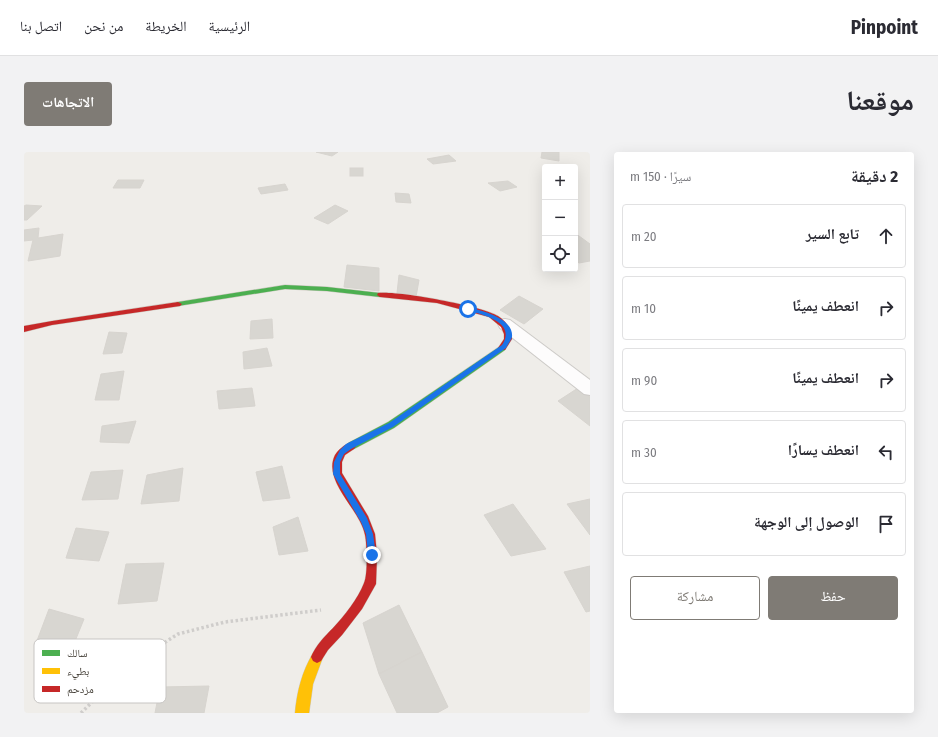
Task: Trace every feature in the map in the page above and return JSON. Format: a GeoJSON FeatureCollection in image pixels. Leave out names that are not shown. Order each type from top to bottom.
{"type":"FeatureCollection","features":[{"type":"Feature","properties":{"kind":"street"},"geometry":{"type":"LineString","coordinates":[[24,329],[52,323],[285,287],[327,289],[437,301],[491,315],[590,389]]}},
{"type":"Feature","properties":{"kind":"street"},"geometry":{"type":"LineString","coordinates":[[302,713],[303,698],[310,669],[324,646],[338,631],[358,605],[370,584],[372,555],[370,534],[364,520],[337,474],[337,462],[342,452],[357,442],[391,425],[504,346],[509,338],[509,332],[504,324]]}},
{"type":"Feature","properties":{"kind":"path"},"geometry":{"type":"LineString","coordinates":[[166,642],[178,634],[225,622],[329,609]]}},
{"type":"Feature","properties":{"kind":"path"},"geometry":{"type":"LineString","coordinates":[[81,713],[91,703]]}},
{"type":"Feature","properties":{"kind":"building"},"geometry":{"type":"Polygon","coordinates":[[[316,152],[338,152],[332,156],[316,152]]]}},
{"type":"Feature","properties":{"kind":"building"},"geometry":{"type":"Polygon","coordinates":[[[542,152],[559,152],[559,161],[541,158],[542,152]]]}},
{"type":"Feature","properties":{"kind":"building"},"geometry":{"type":"Polygon","coordinates":[[[449,155],[456,161],[433,164],[427,159],[449,155]]]}},
{"type":"Feature","properties":{"kind":"building"},"geometry":{"type":"Polygon","coordinates":[[[350,168],[363,168],[363,176],[350,176],[350,168]]]}},
{"type":"Feature","properties":{"kind":"building"},"geometry":{"type":"Polygon","coordinates":[[[118,180],[144,180],[140,188],[113,188],[118,180]]]}},
{"type":"Feature","properties":{"kind":"building"},"geometry":{"type":"Polygon","coordinates":[[[508,181],[517,187],[500,191],[488,183],[508,181]]]}},
{"type":"Feature","properties":{"kind":"building"},"geometry":{"type":"Polygon","coordinates":[[[285,184],[288,190],[261,194],[258,188],[285,184]]]}},
{"type":"Feature","properties":{"kind":"building"},"geometry":{"type":"Polygon","coordinates":[[[395,193],[409,194],[411,203],[396,202],[395,193]]]}},
{"type":"Feature","properties":{"kind":"building"},"geometry":{"type":"Polygon","coordinates":[[[335,205],[348,211],[328,224],[314,218],[335,205]]]}},
{"type":"Feature","properties":{"kind":"building"},"geometry":{"type":"Polygon","coordinates":[[[24,206],[42,206],[27,220],[24,220],[24,206]]]}},
{"type":"Feature","properties":{"kind":"building"},"geometry":{"type":"Polygon","coordinates":[[[39,228],[38,238],[63,234],[60,256],[28,261],[33,240],[24,241],[24,230],[39,228]]]}},
{"type":"Feature","properties":{"kind":"building"},"geometry":{"type":"Polygon","coordinates":[[[578,235],[590,244],[590,261],[579,263],[578,235]]]}},
{"type":"Feature","properties":{"kind":"building"},"geometry":{"type":"Polygon","coordinates":[[[347,265],[379,268],[379,291],[344,287],[347,265]]]}},
{"type":"Feature","properties":{"kind":"building"},"geometry":{"type":"Polygon","coordinates":[[[399,275],[419,280],[416,297],[397,293],[399,275]]]}},
{"type":"Feature","properties":{"kind":"building"},"geometry":{"type":"Polygon","coordinates":[[[519,296],[543,309],[524,324],[500,310],[519,296]]]}},
{"type":"Feature","properties":{"kind":"building"},"geometry":{"type":"Polygon","coordinates":[[[272,319],[273,338],[250,339],[251,321],[272,319]]]}},
{"type":"Feature","properties":{"kind":"building"},"geometry":{"type":"Polygon","coordinates":[[[109,332],[127,333],[122,353],[103,354],[109,332]]]}},
{"type":"Feature","properties":{"kind":"building"},"geometry":{"type":"Polygon","coordinates":[[[267,348],[272,366],[244,369],[243,352],[267,348]]]}},
{"type":"Feature","properties":{"kind":"building"},"geometry":{"type":"Polygon","coordinates":[[[124,371],[119,400],[95,400],[101,374],[124,371]]]}},
{"type":"Feature","properties":{"kind":"building"},"geometry":{"type":"Polygon","coordinates":[[[252,388],[255,406],[219,409],[217,391],[252,388]]]}},
{"type":"Feature","properties":{"kind":"building"},"geometry":{"type":"Polygon","coordinates":[[[578,388],[590,397],[590,426],[558,401],[578,388]]]}},
{"type":"Feature","properties":{"kind":"building"},"geometry":{"type":"Polygon","coordinates":[[[136,421],[129,443],[100,442],[102,426],[136,421]]]}},
{"type":"Feature","properties":{"kind":"building"},"geometry":{"type":"Polygon","coordinates":[[[282,466],[290,498],[263,501],[256,472],[282,466]]]}},
{"type":"Feature","properties":{"kind":"building"},"geometry":{"type":"Polygon","coordinates":[[[183,468],[179,501],[141,504],[147,475],[183,468]]]}},
{"type":"Feature","properties":{"kind":"building"},"geometry":{"type":"Polygon","coordinates":[[[123,470],[118,499],[82,500],[91,472],[123,470]]]}},
{"type":"Feature","properties":{"kind":"building"},"geometry":{"type":"Polygon","coordinates":[[[590,499],[590,535],[567,504],[590,499]]]}},
{"type":"Feature","properties":{"kind":"building"},"geometry":{"type":"Polygon","coordinates":[[[513,504],[546,549],[511,556],[484,515],[513,504]]]}},
{"type":"Feature","properties":{"kind":"building"},"geometry":{"type":"Polygon","coordinates":[[[298,517],[308,551],[279,555],[273,527],[298,517]]]}},
{"type":"Feature","properties":{"kind":"building"},"geometry":{"type":"Polygon","coordinates":[[[76,528],[109,532],[99,561],[66,558],[76,528]]]}},
{"type":"Feature","properties":{"kind":"building"},"geometry":{"type":"Polygon","coordinates":[[[164,563],[157,601],[118,604],[126,564],[164,563]]]}},
{"type":"Feature","properties":{"kind":"building"},"geometry":{"type":"Polygon","coordinates":[[[590,566],[590,611],[586,612],[564,572],[590,566]]]}},
{"type":"Feature","properties":{"kind":"building"},"geometry":{"type":"Polygon","coordinates":[[[399,605],[422,652],[379,674],[363,623],[399,605]]]}},
{"type":"Feature","properties":{"kind":"building"},"geometry":{"type":"Polygon","coordinates":[[[49,609],[84,619],[76,639],[38,639],[49,609]]]}},
{"type":"Feature","properties":{"kind":"building"},"geometry":{"type":"Polygon","coordinates":[[[422,652],[448,707],[437,713],[397,713],[379,674],[422,652]]]}},
{"type":"Feature","properties":{"kind":"building"},"geometry":{"type":"Polygon","coordinates":[[[209,686],[204,713],[155,713],[157,703],[166,703],[166,687],[209,686]]]}},
{"type":"Feature","properties":{"kind":"traffic: fast"},"geometry":{"type":"LineString","coordinates":[[178,304],[285,287],[327,289],[380,295]]}},
{"type":"Feature","properties":{"kind":"traffic: fast"},"geometry":{"type":"LineString","coordinates":[[351,446],[391,425],[502,348]]}},
{"type":"Feature","properties":{"kind":"traffic: slow"},"geometry":{"type":"LineString","coordinates":[[302,713],[306,684],[317,657]]}},
{"type":"Feature","properties":{"kind":"traffic: jam"},"geometry":{"type":"LineString","coordinates":[[380,295],[437,301],[491,315],[500,321],[507,329],[508,339],[502,348]]}},
{"type":"Feature","properties":{"kind":"traffic: jam"},"geometry":{"type":"LineString","coordinates":[[24,329],[52,323],[178,304]]}},
{"type":"Feature","properties":{"kind":"traffic: jam"},"geometry":{"type":"LineString","coordinates":[[317,657],[324,646],[338,631],[358,605],[370,584],[372,555],[370,534],[364,520],[337,474],[337,462],[342,452],[351,446]]}},
{"type":"Feature","properties":{"kind":"route"},"geometry":{"type":"LineString","coordinates":[[372,555],[370,534],[364,520],[337,474],[337,462],[342,452],[349,446],[391,425],[504,346],[509,338],[509,332],[504,324],[499,319],[491,315],[468,309]]}}]}
